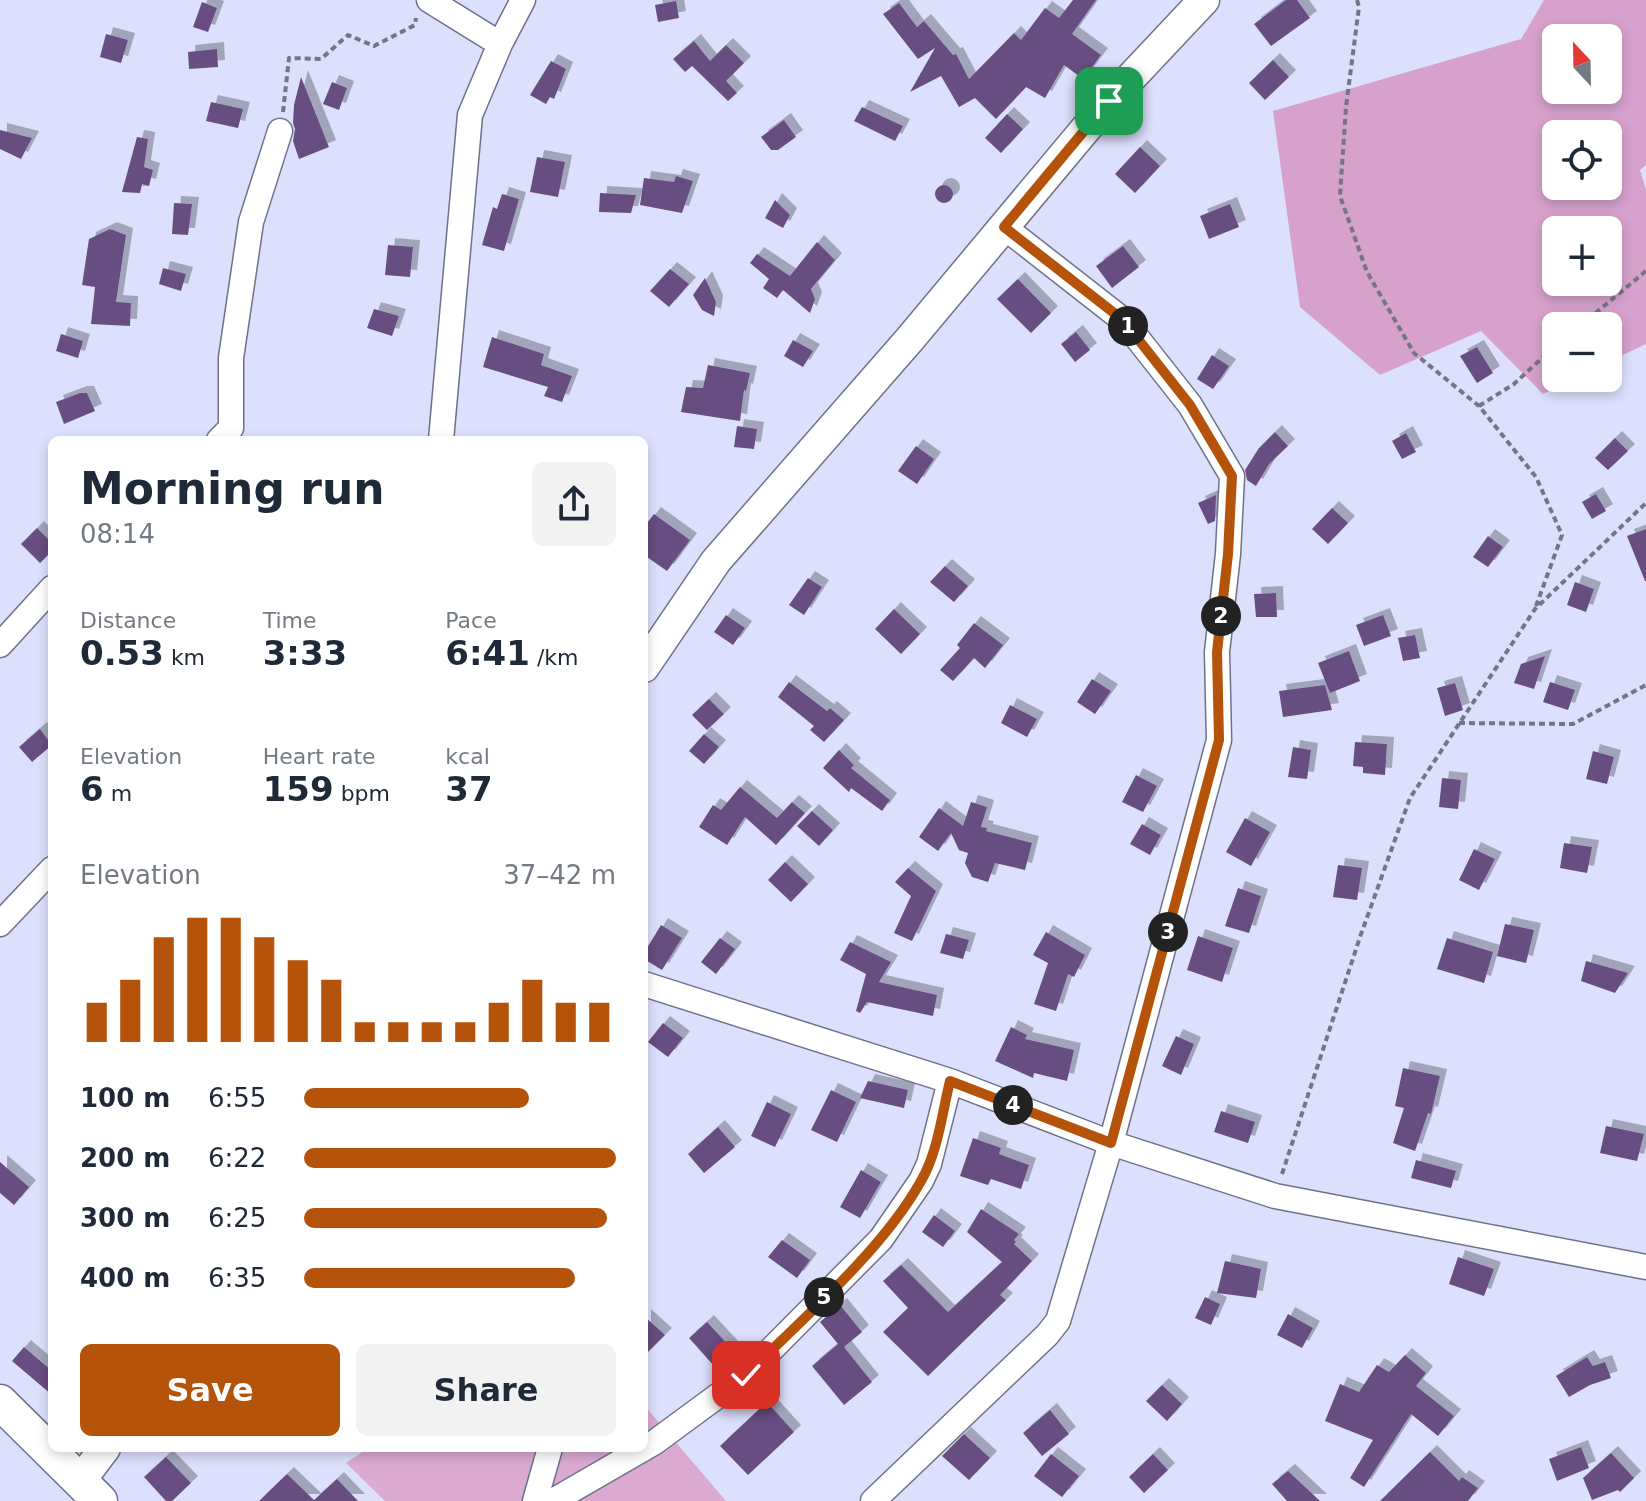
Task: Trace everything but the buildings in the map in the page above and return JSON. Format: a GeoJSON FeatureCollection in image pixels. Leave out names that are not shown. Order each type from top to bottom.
{"type":"FeatureCollection","features":[{"type":"Feature","properties":{"kind":"main road"},"geometry":{"type":"LineString","coordinates":[[0,1402],[48,1449]]}},
{"type":"Feature","properties":{"kind":"main road"},"geometry":{"type":"LineString","coordinates":[[51,1452],[90,1491]]}},
{"type":"Feature","properties":{"kind":"street"},"geometry":{"type":"LineString","coordinates":[[441,436],[468,128],[473,104],[523,0]]}},
{"type":"Feature","properties":{"kind":"street"},"geometry":{"type":"LineString","coordinates":[[648,661],[716,561],[910,339],[1109,101],[1204,0]]}},
{"type":"Feature","properties":{"kind":"street"},"geometry":{"type":"LineString","coordinates":[[423,6],[500,44]]}},
{"type":"Feature","properties":{"kind":"street"},"geometry":{"type":"LineString","coordinates":[[223,436],[231,428],[231,358],[251,222],[280,131]]}},
{"type":"Feature","properties":{"kind":"street"},"geometry":{"type":"LineString","coordinates":[[878,1499],[1058,1321],[1111,1143],[1219,740],[1217,652],[1228,554],[1232,476],[1190,405],[1123,320],[1004,227]]}},
{"type":"Feature","properties":{"kind":"street"},"geometry":{"type":"LineString","coordinates":[[0,645],[48,592]]}},
{"type":"Feature","properties":{"kind":"street"},"geometry":{"type":"LineString","coordinates":[[2,917],[48,873]]}},
{"type":"Feature","properties":{"kind":"street"},"geometry":{"type":"LineString","coordinates":[[648,985],[950,1081],[1111,1143],[1275,1196],[1646,1267]]}},
{"type":"Feature","properties":{"kind":"street"},"geometry":{"type":"LineString","coordinates":[[648,1446],[746,1375],[881,1239],[921,1181],[929,1164],[950,1081]]}},
{"type":"Feature","properties":{"kind":"street"},"geometry":{"type":"LineString","coordinates":[[90,1491],[104,1452]]}},
{"type":"Feature","properties":{"kind":"street"},"geometry":{"type":"LineString","coordinates":[[535,1501],[549,1452]]}},
{"type":"Feature","properties":{"kind":"street"},"geometry":{"type":"LineString","coordinates":[[553,1501],[638,1452]]}},
{"type":"Feature","properties":{"kind":"path"},"geometry":{"type":"LineString","coordinates":[[1357,0],[1359,7],[1346,107],[1340,196],[1367,272],[1414,353],[1479,406],[1536,477],[1562,535],[1535,609]]}},
{"type":"Feature","properties":{"kind":"path"},"geometry":{"type":"LineString","coordinates":[[280,131],[289,58],[321,59],[348,35],[374,46],[415,25],[423,6]]}},
{"type":"Feature","properties":{"kind":"path"},"geometry":{"type":"LineString","coordinates":[[1597,312],[1646,271]]}},
{"type":"Feature","properties":{"kind":"path"},"geometry":{"type":"LineString","coordinates":[[1479,406],[1514,384],[1542,358]]}},
{"type":"Feature","properties":{"kind":"path"},"geometry":{"type":"LineString","coordinates":[[1275,1196],[1360,937],[1410,798],[1535,609],[1646,503]]}},
{"type":"Feature","properties":{"kind":"path"},"geometry":{"type":"LineString","coordinates":[[1459,723],[1573,724],[1646,685]]}},
{"type":"Feature","properties":{"kind":"shaded area"},"geometry":{"type":"Polygon","coordinates":[[[1544,0],[1646,0],[1646,165],[1640,170],[1646,190],[1646,344],[1622,355],[1622,312],[1542,312],[1542,392],[1547,392],[1543,394],[1481,331],[1380,375],[1300,307],[1273,111],[1521,39],[1544,0]]]}},
{"type":"Feature","properties":{"kind":"shaded area"},"geometry":{"type":"Polygon","coordinates":[[[648,1410],[726,1501],[385,1501],[346,1463],[362,1452],[648,1452],[648,1410]]]}},
{"type":"Feature","properties":{"kind":"route"},"geometry":{"type":"LineString","coordinates":[[746,1375],[881,1239],[921,1181],[929,1164],[950,1081],[1111,1143],[1219,740],[1217,652],[1228,554],[1232,476],[1190,405],[1123,320],[1004,227],[1109,101]]}}]}
